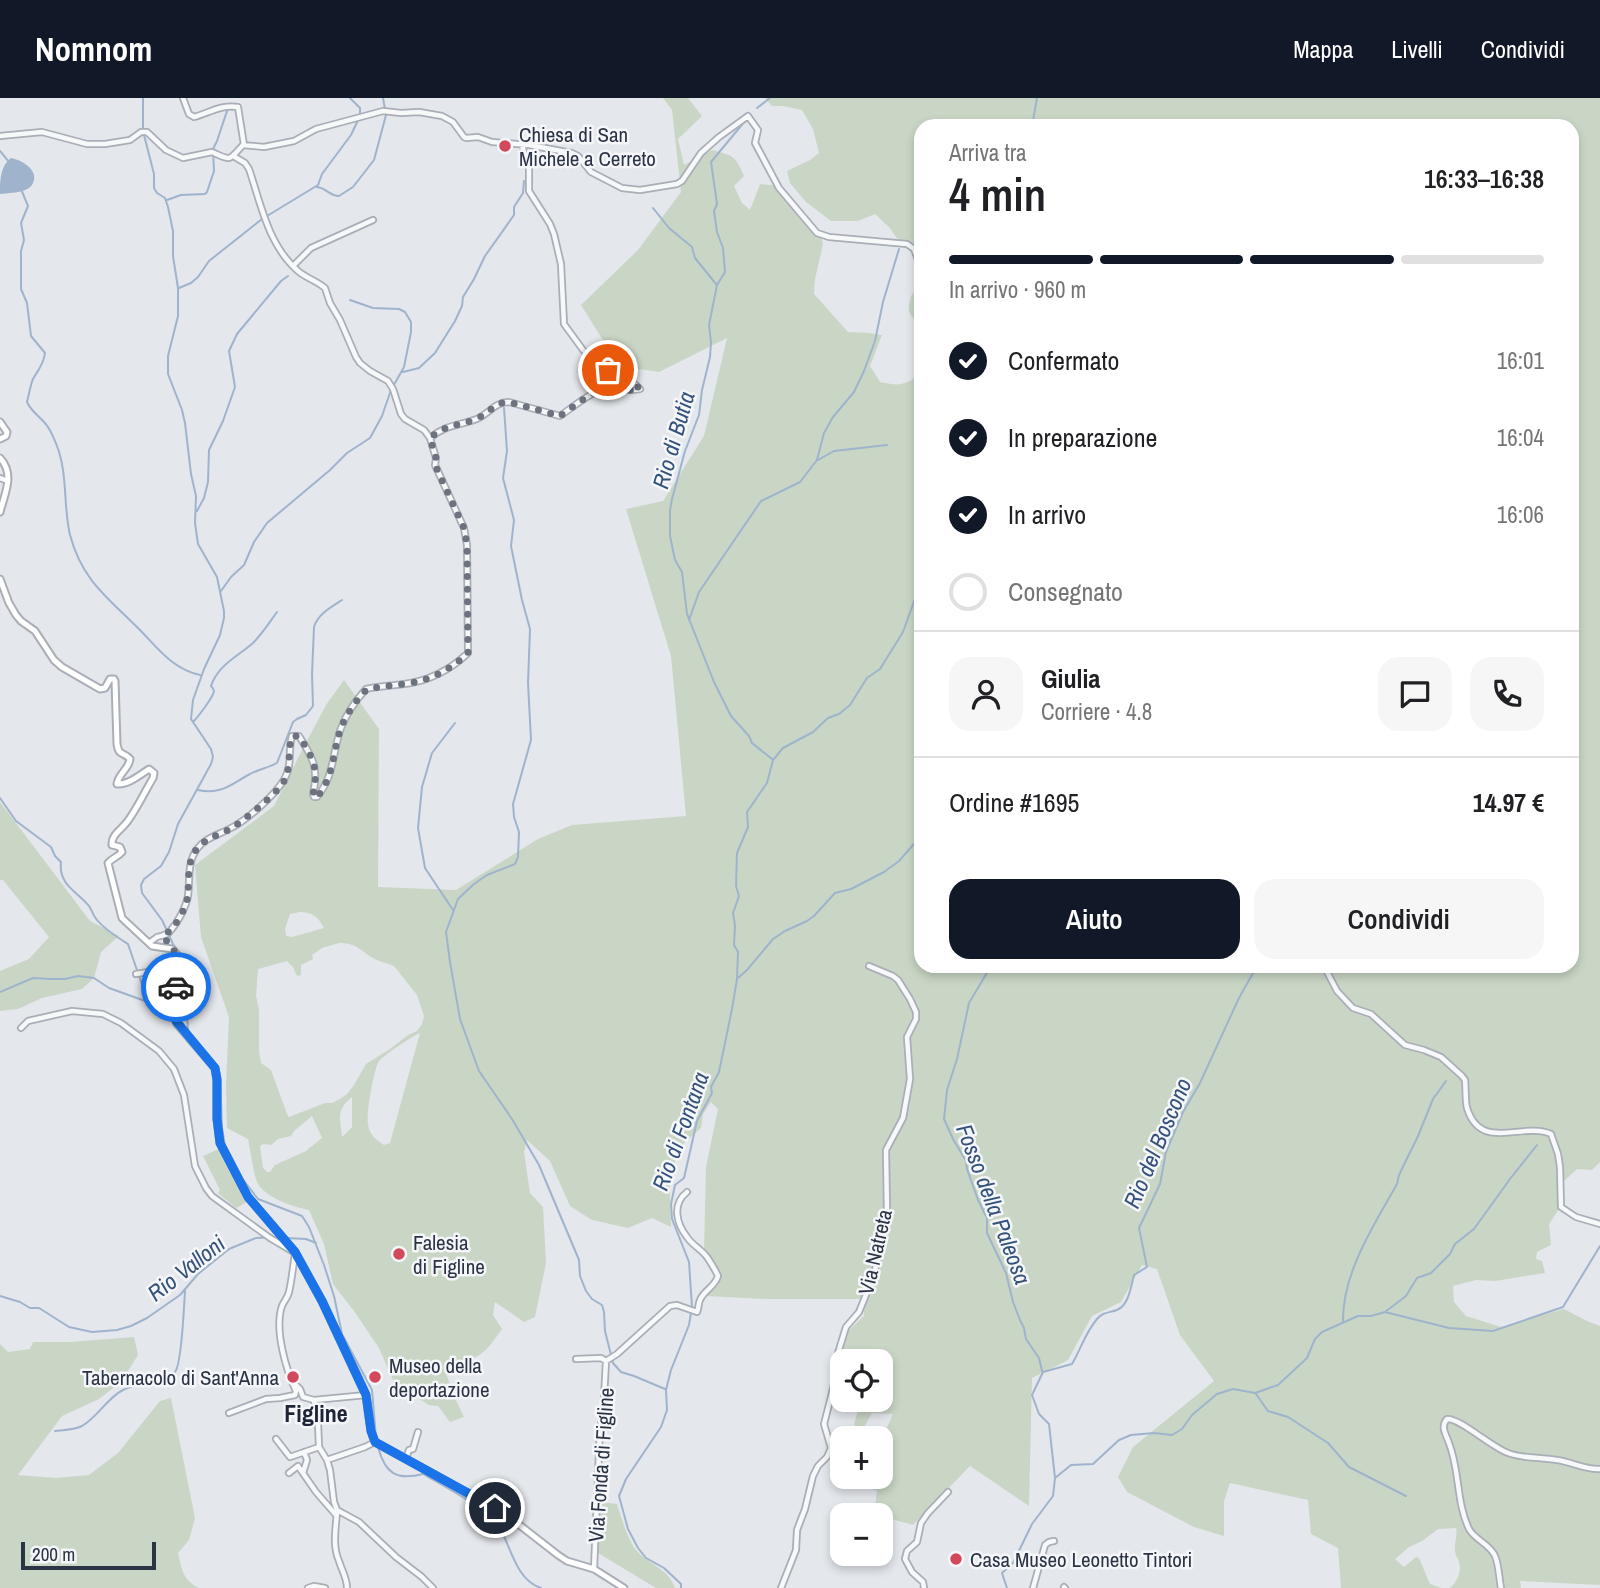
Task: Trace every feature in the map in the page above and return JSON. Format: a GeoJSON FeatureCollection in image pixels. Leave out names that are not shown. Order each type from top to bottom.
{"type":"FeatureCollection","features":[{"type":"Feature","properties":{"kind":"street"},"geometry":{"type":"LineString","coordinates":[[183,98],[189,114],[194,117],[219,108],[237,107],[244,145]]}},
{"type":"Feature","properties":{"kind":"street"},"geometry":{"type":"LineString","coordinates":[[244,145],[264,147],[294,141],[316,129],[386,111],[419,112],[442,116],[453,122],[466,138],[478,136],[492,142],[522,144],[572,153],[578,156],[591,172],[622,188],[640,190],[682,181],[701,153],[748,116],[758,130],[755,144],[779,188],[817,233],[829,237],[907,244],[914,249]]}},
{"type":"Feature","properties":{"kind":"street"},"geometry":{"type":"LineString","coordinates":[[0,136],[42,132],[88,144],[104,144],[130,140],[142,131],[147,132],[166,150],[183,158],[212,152],[223,158],[235,157],[245,163],[270,233],[299,272],[326,288],[330,303],[360,363],[388,381],[401,414],[424,430],[430,438],[436,458],[435,465],[465,536],[468,653],[459,662],[434,677],[366,690],[342,724],[331,772],[317,797],[313,794],[316,773],[314,762],[299,736],[292,736],[289,771],[282,785],[232,828],[204,841],[196,849],[188,877],[187,899],[167,934],[156,937],[149,943]]}},
{"type":"Feature","properties":{"kind":"street"},"geometry":{"type":"LineString","coordinates":[[430,438],[445,428],[477,418],[502,402],[560,416],[603,389],[640,389],[583,351],[564,324],[561,264],[554,234],[528,191],[530,164],[522,144]]}},
{"type":"Feature","properties":{"kind":"street"},"geometry":{"type":"LineString","coordinates":[[235,157],[244,145]]}},
{"type":"Feature","properties":{"kind":"street"},"geometry":{"type":"LineString","coordinates":[[293,266],[312,248],[373,220]]}},
{"type":"Feature","properties":{"kind":"street"},"geometry":{"type":"LineString","coordinates":[[0,422],[7,432],[6,436],[0,439]]}},
{"type":"Feature","properties":{"kind":"street"},"geometry":{"type":"LineString","coordinates":[[0,458],[8,470],[0,512]]}},
{"type":"Feature","properties":{"kind":"street"},"geometry":{"type":"LineString","coordinates":[[0,478],[8,481]]}},
{"type":"Feature","properties":{"kind":"street"},"geometry":{"type":"LineString","coordinates":[[0,579],[16,615],[35,631],[54,660],[100,689],[105,688],[110,679],[116,681],[118,752],[130,759],[130,763],[117,779],[117,784],[129,782],[149,769],[154,773],[127,823],[112,838],[112,845],[120,847],[122,852],[108,863],[122,919],[153,947],[172,949]]}},
{"type":"Feature","properties":{"kind":"street"},"geometry":{"type":"LineString","coordinates":[[167,934],[172,949],[178,956],[175,1019],[215,1068],[220,1143],[248,1197],[295,1253],[322,1301],[366,1395],[371,1431],[377,1443],[504,1513],[558,1555],[594,1569],[624,1588]]}},
{"type":"Feature","properties":{"kind":"street","name":"Via Natreta"},"geometry":{"type":"LineString","coordinates":[[781,1588],[796,1550],[797,1530],[813,1476],[831,1448],[824,1424],[835,1381],[838,1353],[846,1327],[859,1312],[874,1275],[887,1212],[886,1150],[903,1118],[909,1093],[906,1044],[916,1012],[898,980],[869,966]]}},
{"type":"Feature","properties":{"kind":"street"},"geometry":{"type":"LineString","coordinates":[[139,973],[178,973]]}},
{"type":"Feature","properties":{"kind":"street"},"geometry":{"type":"LineString","coordinates":[[1328,973],[1337,991],[1353,1008],[1371,1014],[1405,1045],[1441,1057],[1462,1076],[1465,1080],[1468,1110],[1480,1128],[1494,1133],[1541,1130],[1551,1134],[1560,1167],[1561,1207],[1576,1217],[1600,1224]]}},
{"type":"Feature","properties":{"kind":"street"},"geometry":{"type":"LineString","coordinates":[[20,1028],[27,1021],[72,1011],[103,1014],[121,1023],[159,1051],[174,1069],[184,1095],[195,1166],[206,1188],[223,1205],[295,1253]]}},
{"type":"Feature","properties":{"kind":"street"},"geometry":{"type":"LineString","coordinates":[[576,1359],[601,1358],[606,1361],[670,1306],[677,1305],[697,1312],[700,1300],[716,1283],[718,1276],[705,1254],[685,1236],[678,1223],[676,1210],[687,1192]]}},
{"type":"Feature","properties":{"kind":"street"},"geometry":{"type":"LineString","coordinates":[[229,1413],[266,1399],[295,1395],[281,1344],[280,1319],[289,1292],[295,1253]]}},
{"type":"Feature","properties":{"kind":"street","name":"Via Fonda di Figline"},"geometry":{"type":"LineString","coordinates":[[594,1569],[606,1361]]}},
{"type":"Feature","properties":{"kind":"street"},"geometry":{"type":"LineString","coordinates":[[291,1381],[294,1381],[303,1396],[314,1400],[366,1395]]}},
{"type":"Feature","properties":{"kind":"street"},"geometry":{"type":"LineString","coordinates":[[314,1400],[319,1447],[330,1470],[337,1513],[334,1540],[347,1588]]}},
{"type":"Feature","properties":{"kind":"street"},"geometry":{"type":"LineString","coordinates":[[1501,1588],[1495,1555],[1470,1531],[1461,1503],[1453,1453],[1443,1428],[1444,1422],[1454,1418],[1510,1454],[1555,1459],[1600,1469]]}},
{"type":"Feature","properties":{"kind":"street"},"geometry":{"type":"LineString","coordinates":[[405,1458],[409,1450],[413,1449],[418,1432]]}},
{"type":"Feature","properties":{"kind":"street"},"geometry":{"type":"LineString","coordinates":[[276,1440],[290,1457],[319,1447]]}},
{"type":"Feature","properties":{"kind":"street"},"geometry":{"type":"LineString","coordinates":[[327,1460],[377,1443]]}},
{"type":"Feature","properties":{"kind":"street"},"geometry":{"type":"LineString","coordinates":[[303,1473],[307,1461],[304,1452]]}},
{"type":"Feature","properties":{"kind":"street"},"geometry":{"type":"LineString","coordinates":[[298,1455],[298,1466],[316,1492],[337,1513],[359,1522],[433,1588]]}},
{"type":"Feature","properties":{"kind":"street"},"geometry":{"type":"LineString","coordinates":[[289,1473],[298,1466]]}},
{"type":"Feature","properties":{"kind":"street"},"geometry":{"type":"LineString","coordinates":[[924,1588],[923,1582],[912,1572],[905,1559],[907,1551],[917,1542],[921,1523],[948,1492]]}},
{"type":"Feature","properties":{"kind":"street"},"geometry":{"type":"LineString","coordinates":[[1032,1588],[1045,1545],[1054,1541]]}},
{"type":"Feature","properties":{"kind":"street"},"geometry":{"type":"LineString","coordinates":[[308,1588],[326,1588]]}},
{"type":"Feature","properties":{"kind":"green space"},"geometry":{"type":"Polygon","coordinates":[[[663,98],[688,98],[702,116],[678,139],[684,165],[712,150],[729,155],[736,160],[744,176],[734,186],[742,203],[750,210],[760,184],[781,186],[819,230],[823,244],[814,294],[848,332],[882,335],[870,366],[880,382],[902,384],[914,378],[914,973],[1579,973],[1579,119],[914,119],[914,250],[903,247],[890,228],[875,214],[858,221],[831,221],[806,202],[790,183],[787,171],[819,153],[813,129],[802,110],[772,106],[765,98],[1600,98],[1600,1162],[1592,1170],[1577,1169],[1561,1184],[1561,1201],[1567,1210],[1578,1216],[1600,1222],[1571,1216],[1559,1209],[1549,1224],[1551,1245],[1537,1252],[1536,1259],[1542,1261],[1545,1273],[1495,1281],[1476,1280],[1453,1286],[1454,1302],[1466,1316],[1501,1327],[1564,1309],[1600,1326],[1600,1585],[1520,1581],[1521,1588],[1450,1588],[1457,1580],[1460,1569],[1455,1551],[1456,1528],[1438,1529],[1395,1559],[1404,1567],[1416,1557],[1419,1558],[1430,1584],[1441,1588],[1341,1588],[1338,1548],[1311,1534],[1308,1500],[1230,1483],[1224,1501],[1224,1536],[1194,1527],[1127,1492],[1118,1477],[1133,1447],[1214,1381],[1180,1335],[1157,1269],[1142,1265],[1121,1302],[1092,1316],[1068,1360],[1032,1378],[1029,1506],[970,1466],[913,1525],[893,1519],[893,1503],[875,1503],[877,1491],[872,1489],[893,1489],[893,1426],[888,1426],[893,1414],[872,1413],[865,1426],[854,1425],[857,1412],[893,1412],[893,1349],[843,1349],[849,1330],[864,1316],[863,1299],[706,1296],[718,1285],[718,1269],[704,1250],[706,1167],[718,1109],[711,1102],[703,1114],[701,1128],[685,1142],[669,1174],[671,1227],[652,1218],[628,1228],[592,1220],[570,1206],[550,1161],[527,1140],[524,1152],[530,1193],[543,1207],[546,1263],[535,1317],[524,1322],[495,1302],[493,1315],[502,1329],[495,1339],[478,1356],[444,1368],[464,1417],[450,1422],[438,1406],[429,1405],[410,1393],[403,1397],[379,1348],[333,1284],[324,1244],[309,1210],[274,1198],[262,1189],[258,1184],[248,1139],[227,1128],[229,1017],[201,937],[195,865],[274,806],[326,705],[344,680],[379,729],[378,887],[456,890],[538,839],[572,825],[686,816],[671,656],[626,509],[663,501],[704,436],[727,338],[659,372],[619,366],[581,305],[638,250],[681,192],[672,110],[663,98]],[[305,912],[290,914],[285,929],[286,936],[292,937],[324,928],[317,918],[305,912]],[[339,943],[322,948],[312,955],[313,959],[301,965],[301,975],[297,976],[287,961],[258,969],[256,996],[261,1063],[271,1070],[289,1117],[340,1099],[354,1085],[366,1064],[417,1031],[422,1024],[424,1016],[417,995],[394,966],[377,960],[356,947],[339,943]],[[420,1033],[382,1058],[375,1072],[368,1124],[373,1136],[384,1145],[390,1143],[420,1033]],[[352,1097],[341,1110],[342,1137],[352,1127],[352,1097]],[[312,1116],[291,1136],[278,1139],[271,1145],[260,1146],[263,1168],[267,1172],[275,1165],[306,1151],[322,1138],[312,1116]]]}},
{"type":"Feature","properties":{"kind":"green space"},"geometry":{"type":"Polygon","coordinates":[[[914,293],[914,319],[909,307],[914,293]]]}},
{"type":"Feature","properties":{"kind":"green space"},"geometry":{"type":"Polygon","coordinates":[[[0,802],[90,921],[119,936],[101,952],[94,978],[82,989],[42,998],[18,1009],[0,1011],[0,971],[29,959],[49,937],[3,880],[0,880],[0,802]]]}},
{"type":"Feature","properties":{"kind":"green space"},"geometry":{"type":"Polygon","coordinates":[[[221,1148],[247,1199],[247,1202],[236,1208],[218,1193],[220,1190],[203,1156],[221,1148]]]}},
{"type":"Feature","properties":{"kind":"green space"},"geometry":{"type":"Polygon","coordinates":[[[134,1337],[138,1355],[121,1382],[99,1399],[62,1416],[18,1475],[56,1478],[89,1475],[118,1453],[160,1401],[171,1398],[195,1518],[189,1540],[178,1553],[186,1578],[199,1588],[0,1588],[0,1344],[8,1352],[30,1349],[33,1342],[134,1337]]]}},
{"type":"Feature","properties":{"kind":"green space"},"geometry":{"type":"Polygon","coordinates":[[[601,1502],[617,1504],[636,1550],[663,1571],[675,1588],[656,1588],[598,1553],[601,1502]]]}},
{"type":"Feature","properties":{"kind":"water"},"geometry":{"type":"Polygon","coordinates":[[[11,158],[29,167],[34,180],[26,190],[0,194],[3,170],[11,158]]]}},
{"type":"Feature","properties":{"kind":"waterway"},"geometry":{"type":"LineString","coordinates":[[143,98],[143,130]]}},
{"type":"Feature","properties":{"kind":"waterway"},"geometry":{"type":"LineString","coordinates":[[267,216],[318,185],[322,174],[351,135],[360,116],[360,108],[350,98]]}},
{"type":"Feature","properties":{"kind":"waterway"},"geometry":{"type":"LineString","coordinates":[[317,187],[339,196],[353,187],[374,160],[386,115],[383,98]]}},
{"type":"Feature","properties":{"kind":"waterway","name":"Rio di Butia"},"geometry":{"type":"LineString","coordinates":[[757,108],[770,98]]}},
{"type":"Feature","properties":{"kind":"waterway"},"geometry":{"type":"LineString","coordinates":[[1033,119],[1037,98]]}},
{"type":"Feature","properties":{"kind":"waterway"},"geometry":{"type":"LineString","coordinates":[[167,200],[181,195],[207,192],[214,171],[213,149],[228,108]]}},
{"type":"Feature","properties":{"kind":"waterway","name":"Rio di Butia"},"geometry":{"type":"LineString","coordinates":[[745,121],[711,162],[717,204],[714,211],[723,248],[725,272],[717,285],[709,325],[710,357],[699,415],[685,451],[672,499],[670,536],[675,560],[682,572],[687,614],[714,682],[731,716],[752,743],[772,759]]}},
{"type":"Feature","properties":{"kind":"waterway"},"geometry":{"type":"LineString","coordinates":[[144,135],[154,174],[154,188],[165,198],[173,231],[178,316],[168,356],[168,374],[185,423],[196,496],[195,523],[198,544],[217,577],[224,611],[220,635],[193,700],[191,719],[211,749],[211,764],[178,824],[169,852],[161,866],[144,879],[141,885],[142,893],[162,920],[188,970],[185,981],[188,1031]]}},
{"type":"Feature","properties":{"kind":"waterway"},"geometry":{"type":"LineString","coordinates":[[0,151],[9,162]]}},
{"type":"Feature","properties":{"kind":"waterway"},"geometry":{"type":"LineString","coordinates":[[403,372],[419,368],[435,353],[455,321],[463,297],[485,256],[514,215],[514,207],[523,193],[524,181]]}},
{"type":"Feature","properties":{"kind":"waterway"},"geometry":{"type":"LineString","coordinates":[[21,189],[28,206],[21,223],[24,240],[21,251],[21,289],[27,303],[31,336],[45,353],[32,382],[27,402],[48,427],[57,446],[63,468],[68,524],[75,551],[97,587],[159,650],[181,668],[200,675]]}},
{"type":"Feature","properties":{"kind":"waterway"},"geometry":{"type":"LineString","coordinates":[[653,208],[669,228],[692,247],[695,258],[716,284]]}},
{"type":"Feature","properties":{"kind":"waterway"},"geometry":{"type":"LineString","coordinates":[[179,288],[191,283],[209,261],[262,219]]}},
{"type":"Feature","properties":{"kind":"waterway"},"geometry":{"type":"LineString","coordinates":[[689,620],[699,592],[761,501],[800,482],[817,460],[824,433],[833,417],[854,392],[864,371],[875,341],[883,302],[899,249]]}},
{"type":"Feature","properties":{"kind":"waterway"},"geometry":{"type":"LineString","coordinates":[[197,511],[208,482],[209,450],[235,387],[229,351],[237,334],[288,276]]}},
{"type":"Feature","properties":{"kind":"waterway"},"geometry":{"type":"LineString","coordinates":[[221,591],[244,565],[254,542],[267,523],[347,453],[370,438],[404,367],[411,332],[411,322],[405,312],[399,309],[373,308],[350,300]]}},
{"type":"Feature","properties":{"kind":"waterway"},"geometry":{"type":"LineString","coordinates":[[504,408],[507,451],[503,478],[514,520],[511,546],[530,629],[528,683],[531,740],[513,804],[519,832],[518,857],[515,864],[487,875],[458,899],[446,932],[450,962],[460,1019],[479,1071],[539,1165],[579,1260],[580,1276],[586,1291],[602,1305],[613,1363],[621,1372],[665,1389]]}},
{"type":"Feature","properties":{"kind":"waterway"},"geometry":{"type":"LineString","coordinates":[[818,460],[834,451],[887,445]]}},
{"type":"Feature","properties":{"kind":"waterway"},"geometry":{"type":"LineString","coordinates":[[198,790],[220,790],[253,772],[277,763],[293,722],[306,715],[313,706],[314,627],[329,608],[342,600]]}},
{"type":"Feature","properties":{"kind":"waterway"},"geometry":{"type":"LineString","coordinates":[[692,1307],[689,1262],[672,1219],[671,1204],[675,1185],[684,1178],[697,1121],[712,1093],[711,1087],[719,1072],[732,1009],[738,952],[734,945],[733,913],[739,896],[736,886],[737,853],[748,827],[747,812],[767,783],[773,760],[783,748],[813,732],[828,718],[839,714],[850,705],[867,678],[880,669],[903,632],[914,602]]}},
{"type":"Feature","properties":{"kind":"waterway"},"geometry":{"type":"LineString","coordinates":[[193,722],[213,694],[211,686],[218,672],[253,643],[277,612]]}},
{"type":"Feature","properties":{"kind":"waterway"},"geometry":{"type":"LineString","coordinates":[[453,910],[425,868],[418,828],[422,787],[432,753],[455,723]]}},
{"type":"Feature","properties":{"kind":"waterway"},"geometry":{"type":"LineString","coordinates":[[0,798],[16,821],[51,847],[61,862],[66,882],[89,906],[94,917],[128,944],[148,1002]]}},
{"type":"Feature","properties":{"kind":"waterway"},"geometry":{"type":"LineString","coordinates":[[738,978],[773,939],[814,916],[835,893],[851,889],[884,872],[899,861],[914,844]]}},
{"type":"Feature","properties":{"kind":"waterway","name":"Fosso della Paleosa"},"geometry":{"type":"LineString","coordinates":[[987,973],[969,1003],[947,1090],[944,1119],[966,1161],[978,1200],[987,1218],[987,1233],[1006,1273],[1026,1339],[1039,1358],[1042,1371]]}},
{"type":"Feature","properties":{"kind":"waterway","name":"Rio del Boscono"},"geometry":{"type":"LineString","coordinates":[[1043,1372],[1072,1364],[1093,1324],[1101,1315],[1121,1308],[1129,1295],[1134,1275],[1147,1267],[1139,1228],[1160,1184],[1166,1152],[1183,1112],[1200,1083],[1253,973]]}},
{"type":"Feature","properties":{"kind":"waterway"},"geometry":{"type":"LineString","coordinates":[[0,992],[33,978],[94,978],[109,988],[148,1002],[172,1015]]}},
{"type":"Feature","properties":{"kind":"waterway"},"geometry":{"type":"LineString","coordinates":[[177,1018],[190,1036]]}},
{"type":"Feature","properties":{"kind":"waterway"},"geometry":{"type":"LineString","coordinates":[[201,1048],[215,1063],[220,1074],[222,1128],[225,1146],[232,1160]]}},
{"type":"Feature","properties":{"kind":"waterway"},"geometry":{"type":"LineString","coordinates":[[1343,1322],[1348,1286],[1361,1250],[1397,1184],[1433,1099],[1446,1081]]}},
{"type":"Feature","properties":{"kind":"waterway"},"geometry":{"type":"LineString","coordinates":[[1385,1312],[1406,1296],[1417,1278],[1431,1273],[1450,1254],[1455,1244],[1474,1229],[1537,1145]]}},
{"type":"Feature","properties":{"kind":"waterway"},"geometry":{"type":"LineString","coordinates":[[241,1177],[258,1199],[302,1216],[309,1227],[334,1296],[342,1334],[372,1390],[376,1438]]}},
{"type":"Feature","properties":{"kind":"waterway","name":"Rio Valloni"},"geometry":{"type":"LineString","coordinates":[[0,1296],[30,1308],[39,1308],[69,1327],[92,1332],[117,1330],[147,1318],[180,1295],[198,1274],[229,1249],[256,1238],[278,1237]]}},
{"type":"Feature","properties":{"kind":"waterway","name":"Rio Valloni"},"geometry":{"type":"LineString","coordinates":[[287,1238],[306,1239],[316,1243]]}},
{"type":"Feature","properties":{"kind":"waterway"},"geometry":{"type":"LineString","coordinates":[[1055,1478],[1071,1465],[1093,1464],[1119,1440],[1131,1435],[1172,1435],[1182,1429],[1192,1415],[1217,1394],[1233,1389],[1255,1393],[1278,1385],[1307,1358],[1315,1339],[1322,1332],[1358,1316],[1385,1312],[1449,1328],[1493,1331],[1563,1307],[1600,1246]]}},
{"type":"Feature","properties":{"kind":"waterway"},"geometry":{"type":"LineString","coordinates":[[55,1431],[82,1426],[123,1390],[165,1378],[175,1372],[181,1346],[185,1291]]}},
{"type":"Feature","properties":{"kind":"waterway","name":"Rio di Fontana"},"geometry":{"type":"LineString","coordinates":[[681,1588],[681,1584],[664,1568],[646,1558],[638,1548],[628,1529],[619,1496],[626,1479],[661,1427],[667,1410],[666,1390],[671,1370],[691,1313]]}},
{"type":"Feature","properties":{"kind":"waterway"},"geometry":{"type":"LineString","coordinates":[[1007,1588],[1002,1573],[1013,1563],[1032,1524],[1053,1496],[1055,1478],[1049,1424],[1039,1414],[1032,1395],[1043,1372]]}},
{"type":"Feature","properties":{"kind":"waterway"},"geometry":{"type":"LineString","coordinates":[[1256,1394],[1268,1411],[1288,1417],[1328,1443],[1349,1467],[1406,1496]]}},
{"type":"Feature","properties":{"kind":"waterway"},"geometry":{"type":"LineString","coordinates":[[378,1447],[384,1463],[393,1473],[406,1476],[423,1474],[486,1513],[499,1526],[520,1570],[526,1578],[541,1588]]}},
{"type":"Feature","properties":{"kind":"way so far"},"geometry":{"type":"LineString","coordinates":[[176,987],[178,956],[163,936],[170,932],[187,899],[192,856],[204,841],[232,828],[282,785],[289,771],[292,736],[299,736],[314,762],[316,783],[313,794],[317,797],[331,772],[342,724],[366,690],[434,677],[459,662],[468,653],[467,545],[464,528],[435,465],[436,458],[430,438],[445,428],[477,418],[502,402],[560,416],[603,389],[640,389],[608,370]]}},
{"type":"Feature","properties":{"kind":"place","name":"Chiesa di San Michele a Cerreto"},"geometry":{"type":"Point","coordinates":[505,146]}},
{"type":"Feature","properties":{"kind":"place","name":"Falesia di Figline"},"geometry":{"type":"Point","coordinates":[399,1254]}},
{"type":"Feature","properties":{"kind":"place","name":"Tabernacolo di Sant'Anna"},"geometry":{"type":"Point","coordinates":[293,1377]}},
{"type":"Feature","properties":{"kind":"place","name":"Museo della deportazione"},"geometry":{"type":"Point","coordinates":[375,1377]}},
{"type":"Feature","properties":{"kind":"place","name":"Casa Museo Leonetto Tintori"},"geometry":{"type":"Point","coordinates":[956,1559]}},
{"type":"Feature","properties":{"kind":"district","name":"Figline"},"geometry":{"type":"Point","coordinates":[316,1413]}},
{"type":"Feature","properties":{"kind":"route"},"geometry":{"type":"LineString","coordinates":[[176,987],[177,1024],[215,1068],[220,1143],[248,1197],[295,1252],[322,1301],[366,1395],[375,1442],[495,1508]]}}]}
